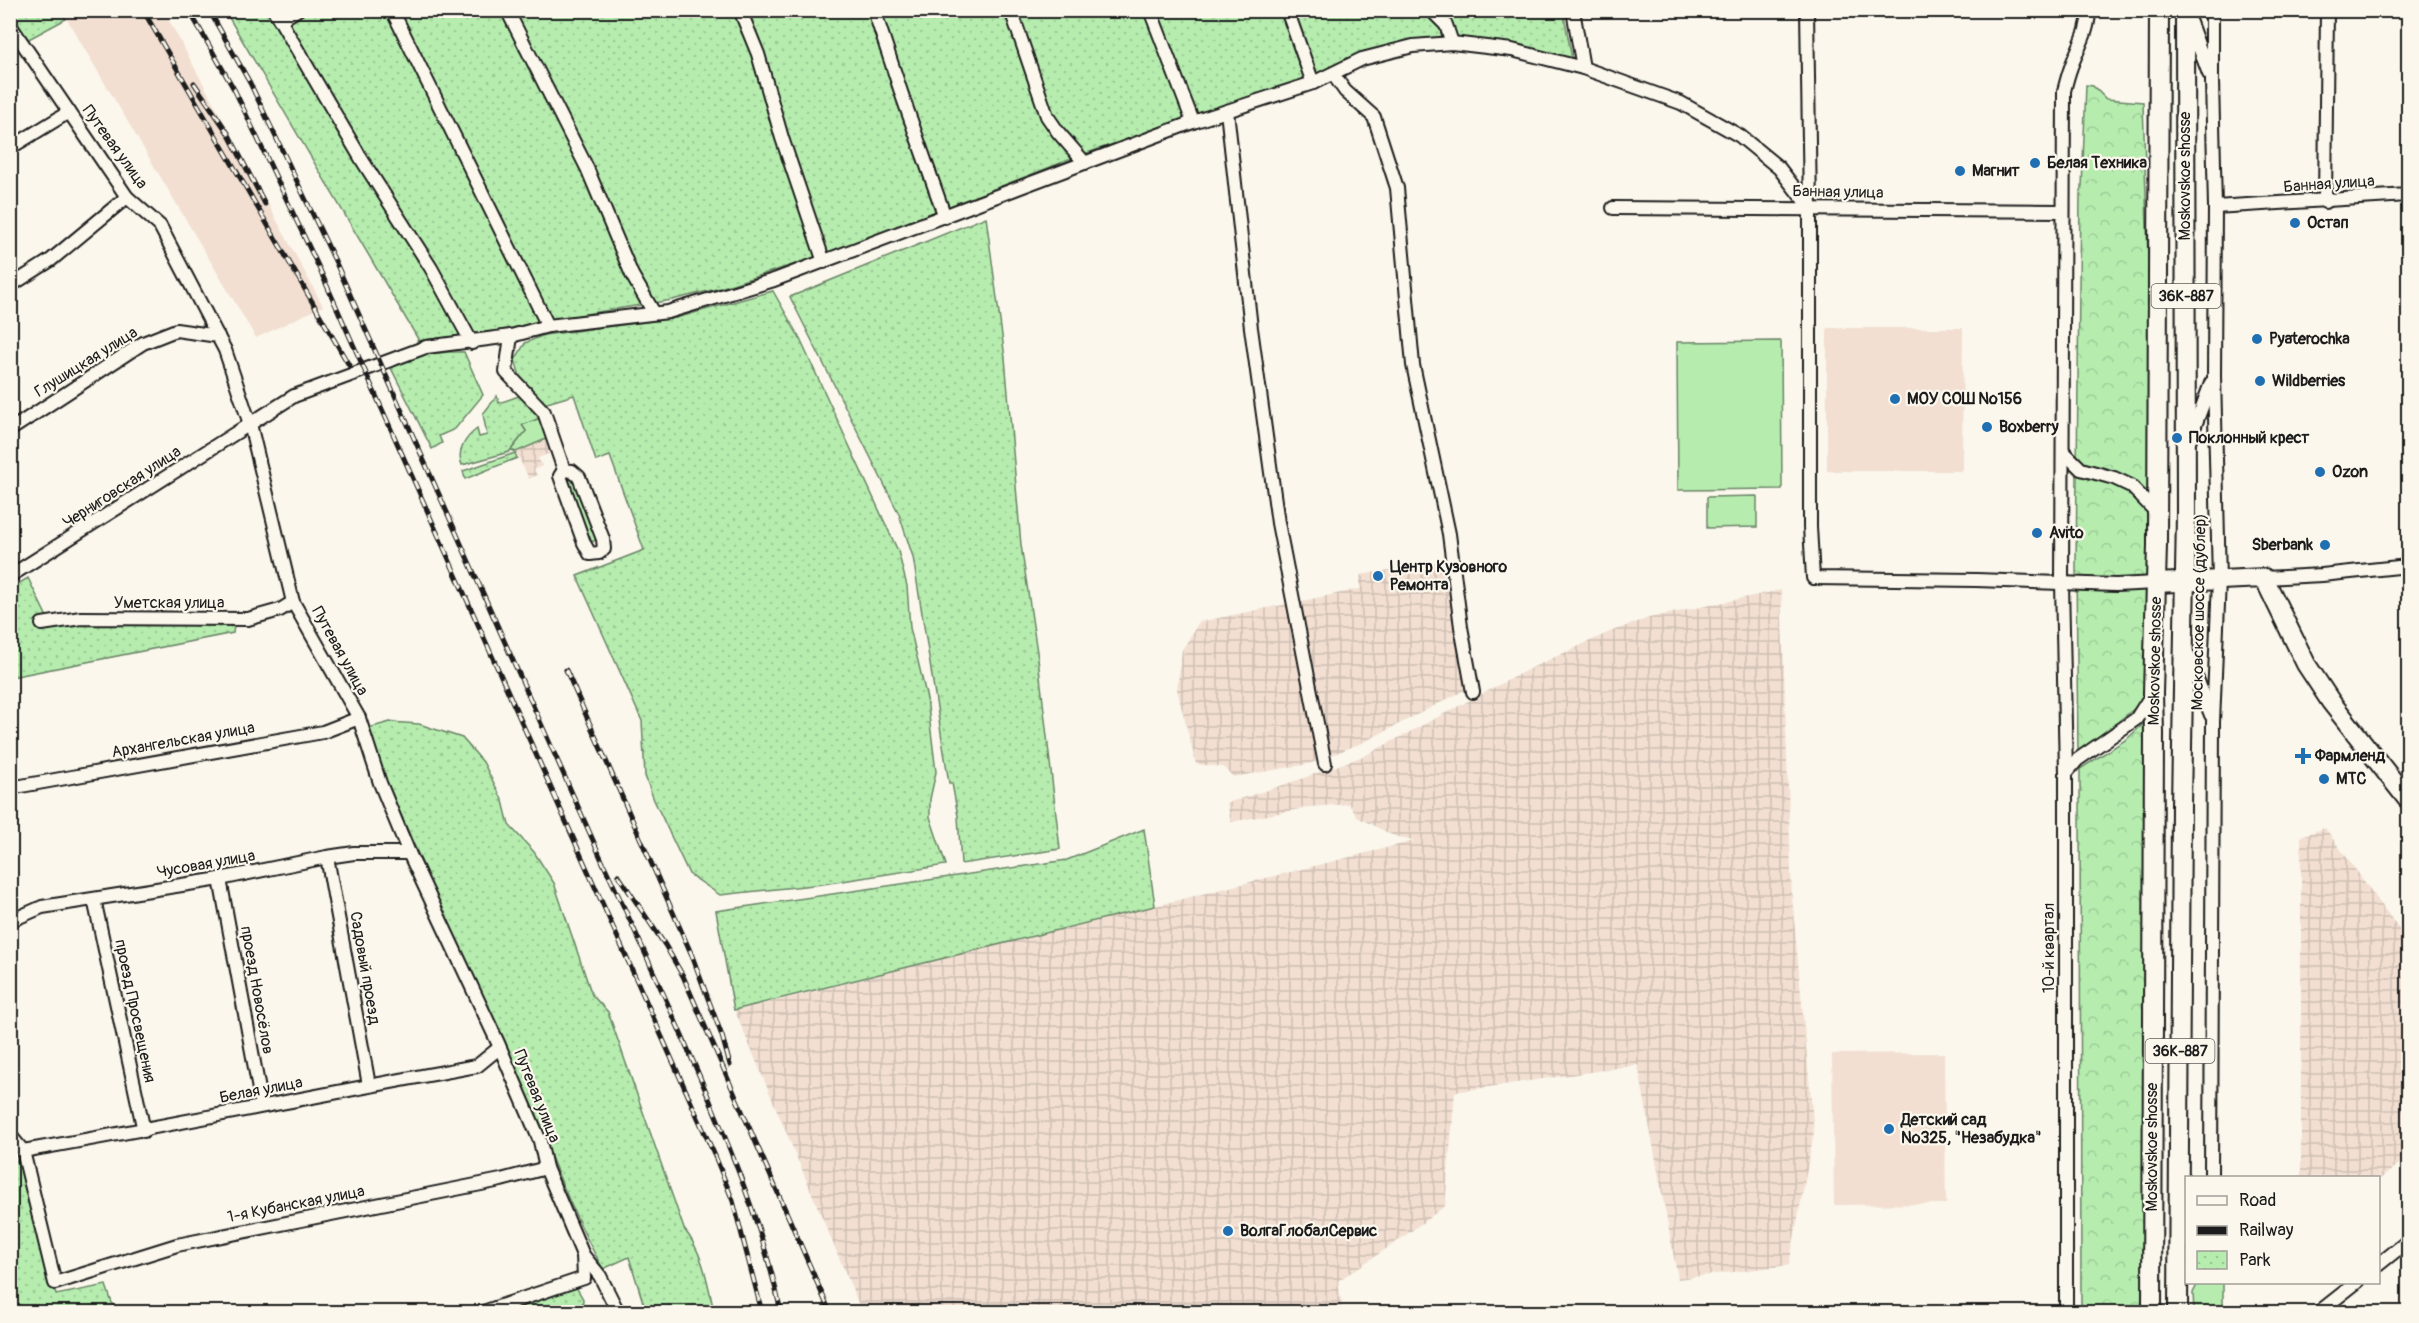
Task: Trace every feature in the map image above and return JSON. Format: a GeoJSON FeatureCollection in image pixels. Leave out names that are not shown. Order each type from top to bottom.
{"type":"FeatureCollection","features":[{"type":"Feature","properties":{"kind":"main road","name":"Moskovskoe shosse"},"geometry":{"type":"LineString","coordinates":[[2152,1312],[2154,733],[2152,693],[2156,583],[2159,10]]}},
{"type":"Feature","properties":{"kind":"main road","name":"Moskovskoe shosse"},"geometry":{"type":"LineString","coordinates":[[2179,1305],[2181,817],[2186,449],[2185,10]]}},
{"type":"Feature","properties":{"kind":"main road"},"geometry":{"type":"LineString","coordinates":[[2156,583],[2264,578],[2306,664],[2331,702],[2409,800]]}},
{"type":"Feature","properties":{"kind":"street"},"geometry":{"type":"LineString","coordinates":[[297,10],[278,15],[362,160],[431,268],[472,343]]}},
{"type":"Feature","properties":{"kind":"street"},"geometry":{"type":"LineString","coordinates":[[392,10],[548,326]]}},
{"type":"Feature","properties":{"kind":"street"},"geometry":{"type":"LineString","coordinates":[[507,10],[587,168],[632,275],[654,313]]}},
{"type":"Feature","properties":{"kind":"street"},"geometry":{"type":"LineString","coordinates":[[740,10],[758,54],[782,138],[824,262]]}},
{"type":"Feature","properties":{"kind":"street"},"geometry":{"type":"LineString","coordinates":[[874,10],[945,216]]}},
{"type":"Feature","properties":{"kind":"street"},"geometry":{"type":"LineString","coordinates":[[1011,10],[1047,116],[1085,163]]}},
{"type":"Feature","properties":{"kind":"street"},"geometry":{"type":"LineString","coordinates":[[1150,10],[1193,122]]}},
{"type":"Feature","properties":{"kind":"street"},"geometry":{"type":"LineString","coordinates":[[1287,10],[1313,82]]}},
{"type":"Feature","properties":{"kind":"street"},"geometry":{"type":"LineString","coordinates":[[1431,10],[1446,25],[1452,43]]}},
{"type":"Feature","properties":{"kind":"street"},"geometry":{"type":"LineString","coordinates":[[1573,10],[1583,68]]}},
{"type":"Feature","properties":{"kind":"street"},"geometry":{"type":"LineString","coordinates":[[1807,10],[1810,208],[1810,527],[1813,578],[2156,583]]}},
{"type":"Feature","properties":{"kind":"street","name":"10-й квартал"},"geometry":{"type":"LineString","coordinates":[[2066,1312],[2066,773],[2062,583],[2064,91],[2071,66],[2082,44],[2089,21],[2089,10]]}},
{"type":"Feature","properties":{"kind":"street"},"geometry":{"type":"LineString","coordinates":[[2185,10],[2212,81]]}},
{"type":"Feature","properties":{"kind":"street","name":"Московское шоссе (дублер)"},"geometry":{"type":"LineString","coordinates":[[2211,1176],[2213,722],[2219,580],[2214,376],[2215,207],[2212,10]]}},
{"type":"Feature","properties":{"kind":"street"},"geometry":{"type":"LineString","coordinates":[[2325,202],[2327,10]]}},
{"type":"Feature","properties":{"kind":"street","name":"Путевая улица"},"geometry":{"type":"LineString","coordinates":[[10,25],[127,197],[160,226],[225,350],[250,424],[293,602],[358,718],[380,783],[540,1141],[546,1168],[583,1255],[600,1276],[618,1312]]}},
{"type":"Feature","properties":{"kind":"street","name":"Черниговская улица"},"geometry":{"type":"LineString","coordinates":[[10,576],[294,396],[426,347],[472,343],[548,326],[668,312],[824,262],[1193,122],[1313,82],[1362,59],[1413,46],[1452,43],[1512,50],[1583,68],[1681,103],[1740,136],[1779,168],[1810,208]]}},
{"type":"Feature","properties":{"kind":"street"},"geometry":{"type":"LineString","coordinates":[[1333,74],[1345,92],[1374,117],[1397,188],[1413,365],[1449,534],[1461,627],[1473,692]]}},
{"type":"Feature","properties":{"kind":"street"},"geometry":{"type":"LineString","coordinates":[[1227,111],[1251,328],[1278,523],[1325,764]]}},
{"type":"Feature","properties":{"kind":"street"},"geometry":{"type":"LineString","coordinates":[[10,148],[69,112]]}},
{"type":"Feature","properties":{"kind":"street","name":"Банная улица"},"geometry":{"type":"LineString","coordinates":[[2215,207],[2325,202],[2409,195]]}},
{"type":"Feature","properties":{"kind":"street"},"geometry":{"type":"LineString","coordinates":[[10,286],[51,260],[127,197]]}},
{"type":"Feature","properties":{"kind":"street","name":"Банная улица"},"geometry":{"type":"LineString","coordinates":[[1612,208],[2063,211]]}},
{"type":"Feature","properties":{"kind":"street","name":"Глушицкая улица"},"geometry":{"type":"LineString","coordinates":[[10,430],[142,344],[176,330],[218,336]]}},
{"type":"Feature","properties":{"kind":"street"},"geometry":{"type":"LineString","coordinates":[[511,336],[506,372],[544,412],[564,470]]}},
{"type":"Feature","properties":{"kind":"street"},"geometry":{"type":"LineString","coordinates":[[2186,449],[2214,376]]}},
{"type":"Feature","properties":{"kind":"street"},"geometry":{"type":"LineString","coordinates":[[2063,451],[2081,469],[2114,478],[2131,486],[2156,512]]}},
{"type":"Feature","properties":{"kind":"street"},"geometry":{"type":"LineString","coordinates":[[564,470],[572,471],[579,477],[603,539],[604,549],[599,553],[590,554],[584,543],[560,476],[564,470]]}},
{"type":"Feature","properties":{"kind":"street"},"geometry":{"type":"LineString","coordinates":[[2264,578],[2409,566]]}},
{"type":"Feature","properties":{"kind":"street","name":"Уметская улица"},"geometry":{"type":"LineString","coordinates":[[42,624],[81,618],[248,619],[280,610],[293,602]]}},
{"type":"Feature","properties":{"kind":"street"},"geometry":{"type":"LineString","coordinates":[[2184,644],[2213,722]]}},
{"type":"Feature","properties":{"kind":"street"},"geometry":{"type":"LineString","coordinates":[[2066,773],[2077,760],[2136,719],[2152,693]]}},
{"type":"Feature","properties":{"kind":"street","name":"Архангельская улица"},"geometry":{"type":"LineString","coordinates":[[10,788],[322,732],[358,718]]}},
{"type":"Feature","properties":{"kind":"street","name":"Чусовая улица"},"geometry":{"type":"LineString","coordinates":[[10,921],[42,907],[220,879],[327,856],[409,852]]}},
{"type":"Feature","properties":{"kind":"street","name":"Садовый проезд"},"geometry":{"type":"LineString","coordinates":[[327,856],[369,1085]]}},
{"type":"Feature","properties":{"kind":"street","name":"проезд Новосёлов"},"geometry":{"type":"LineString","coordinates":[[220,879],[262,1106]]}},
{"type":"Feature","properties":{"kind":"street","name":"проезд Просвещения"},"geometry":{"type":"LineString","coordinates":[[94,899],[144,1131]]}},
{"type":"Feature","properties":{"kind":"street","name":"Белая улица"},"geometry":{"type":"LineString","coordinates":[[23,1151],[144,1131],[369,1085],[477,1066],[499,1048]]}},
{"type":"Feature","properties":{"kind":"street"},"geometry":{"type":"LineString","coordinates":[[10,1136],[23,1151]]}},
{"type":"Feature","properties":{"kind":"street","name":"1-я Кубанская улица"},"geometry":{"type":"LineString","coordinates":[[23,1151],[55,1283],[177,1245],[501,1180],[546,1168]]}},
{"type":"Feature","properties":{"kind":"street"},"geometry":{"type":"LineString","coordinates":[[2380,1264],[2409,1241]]}},
{"type":"Feature","properties":{"kind":"street"},"geometry":{"type":"LineString","coordinates":[[483,1312],[584,1278],[583,1255]]}},
{"type":"Feature","properties":{"kind":"street"},"geometry":{"type":"LineString","coordinates":[[2179,1305],[2185,1284]]}},
{"type":"Feature","properties":{"kind":"street"},"geometry":{"type":"LineString","coordinates":[[2319,1312],[2354,1284]]}},
{"type":"Feature","properties":{"kind":"shaded area"},"geometry":{"type":"Polygon","coordinates":[[[62,11],[164,11],[323,306],[256,338],[62,11]]]}},
{"type":"Feature","properties":{"kind":"shaded area","name":"МОУ СОШ №156"},"geometry":{"type":"Polygon","coordinates":[[[1827,328],[1963,328],[1962,471],[1827,471],[1827,328]]]}},
{"type":"Feature","properties":{"kind":"shaded area"},"geometry":{"type":"Polygon","coordinates":[[[545,439],[551,453],[538,458],[542,466],[534,470],[537,475],[529,479],[516,452],[545,439]]]}},
{"type":"Feature","properties":{"kind":"shaded area"},"geometry":{"type":"Polygon","coordinates":[[[1442,561],[1467,689],[1364,742],[1309,764],[1233,777],[1224,767],[1196,764],[1177,690],[1182,650],[1199,622],[1360,589],[1360,575],[1442,561]]]}},
{"type":"Feature","properties":{"kind":"shaded area"},"geometry":{"type":"Polygon","coordinates":[[[1781,590],[1792,898],[1814,1132],[1789,1265],[1678,1279],[1638,1065],[1455,1092],[1445,1206],[1338,1281],[1343,1312],[862,1312],[735,1011],[1414,841],[1394,836],[1357,817],[1349,804],[1310,807],[1231,822],[1227,803],[1366,755],[1531,668],[1612,631],[1649,618],[1781,590]]]}},
{"type":"Feature","properties":{"kind":"shaded area"},"geometry":{"type":"Polygon","coordinates":[[[2325,828],[2408,941],[2408,1157],[2380,1179],[2380,1176],[2301,1176],[2301,836],[2325,828]]]}},
{"type":"Feature","properties":{"kind":"shaded area","name":"Детский сад №325, \"Незабудка\""},"geometry":{"type":"Polygon","coordinates":[[[1944,1053],[1946,1204],[1834,1205],[1832,1054],[1944,1053]]]}},
{"type":"Feature","properties":{"kind":"green space"},"geometry":{"type":"Polygon","coordinates":[[[1563,10],[1573,64],[1513,46],[1386,51],[1084,154],[824,255],[720,288],[672,300],[536,322],[509,329],[417,341],[418,339],[225,11],[1563,10]]]}},
{"type":"Feature","properties":{"kind":"green space"},"geometry":{"type":"Polygon","coordinates":[[[11,11],[61,11],[66,19],[27,40],[11,11]]]}},
{"type":"Feature","properties":{"kind":"green space"},"geometry":{"type":"Polygon","coordinates":[[[2086,85],[2093,86],[2106,99],[2143,102],[2156,512],[2153,683],[2139,705],[2078,753],[2076,567],[2080,194],[2086,85]]]}},
{"type":"Feature","properties":{"kind":"green space"},"geometry":{"type":"Polygon","coordinates":[[[986,217],[1005,358],[1021,545],[1038,659],[1060,849],[961,864],[958,816],[952,783],[949,783],[913,557],[899,514],[790,297],[986,217]]]}},
{"type":"Feature","properties":{"kind":"green space"},"geometry":{"type":"Polygon","coordinates":[[[773,291],[799,337],[898,551],[907,586],[910,628],[927,699],[936,772],[930,799],[930,817],[946,865],[823,884],[720,895],[689,874],[654,800],[645,776],[642,721],[577,576],[644,550],[610,456],[596,461],[574,395],[544,404],[520,376],[515,360],[525,343],[544,335],[676,318],[773,291]]]}},
{"type":"Feature","properties":{"kind":"green space"},"geometry":{"type":"Polygon","coordinates":[[[1781,341],[1782,489],[1678,490],[1677,342],[1781,341]]]}},
{"type":"Feature","properties":{"kind":"green space"},"geometry":{"type":"Polygon","coordinates":[[[464,352],[483,395],[455,429],[439,436],[442,443],[432,449],[391,368],[420,355],[464,352]]]}},
{"type":"Feature","properties":{"kind":"green space"},"geometry":{"type":"Polygon","coordinates":[[[522,395],[540,418],[522,425],[526,431],[509,452],[462,465],[461,450],[469,436],[477,429],[479,437],[487,435],[483,414],[497,396],[499,403],[522,395]]]}},
{"type":"Feature","properties":{"kind":"green space"},"geometry":{"type":"Polygon","coordinates":[[[540,418],[546,439],[516,452],[511,450],[526,431],[522,425],[540,418]]]}},
{"type":"Feature","properties":{"kind":"green space"},"geometry":{"type":"Polygon","coordinates":[[[515,453],[517,458],[465,479],[463,471],[515,453]]]}},
{"type":"Feature","properties":{"kind":"green space"},"geometry":{"type":"Polygon","coordinates":[[[568,473],[573,476],[599,539],[588,543],[565,476],[568,473]]]}},
{"type":"Feature","properties":{"kind":"green space"},"geometry":{"type":"Polygon","coordinates":[[[1757,496],[1757,527],[1707,528],[1707,497],[1757,496]]]}},
{"type":"Feature","properties":{"kind":"green space"},"geometry":{"type":"Polygon","coordinates":[[[28,578],[47,617],[123,624],[234,626],[233,633],[11,677],[11,588],[28,578]]]}},
{"type":"Feature","properties":{"kind":"green space"},"geometry":{"type":"Polygon","coordinates":[[[2154,714],[2152,1312],[2081,1312],[2080,769],[2127,739],[2154,714]]]}},
{"type":"Feature","properties":{"kind":"green space"},"geometry":{"type":"Polygon","coordinates":[[[390,722],[419,724],[462,738],[483,762],[503,801],[509,825],[534,852],[554,883],[592,995],[608,1012],[684,1229],[700,1258],[714,1312],[646,1312],[629,1257],[603,1269],[570,1202],[365,729],[390,722]]]}},
{"type":"Feature","properties":{"kind":"green space"},"geometry":{"type":"Polygon","coordinates":[[[1144,829],[1155,906],[734,1010],[716,911],[1067,860],[1144,829]]]}},
{"type":"Feature","properties":{"kind":"green space"},"geometry":{"type":"Polygon","coordinates":[[[20,1158],[56,1295],[106,1285],[115,1312],[11,1312],[11,1165],[20,1158]]]}},
{"type":"Feature","properties":{"kind":"green space"},"geometry":{"type":"Polygon","coordinates":[[[2198,1284],[2223,1284],[2223,1312],[2194,1312],[2193,1293],[2198,1284]]]}},
{"type":"Feature","properties":{"kind":"green space"},"geometry":{"type":"Polygon","coordinates":[[[575,1285],[583,1299],[582,1312],[496,1312],[575,1285]]]}},
{"type":"Feature","properties":{"kind":"railway"},"geometry":{"type":"LineString","coordinates":[[143,10],[350,367]]}},
{"type":"Feature","properties":{"kind":"railway"},"geometry":{"type":"LineString","coordinates":[[189,10],[235,91],[320,270],[715,1156],[733,1201],[762,1312]]}},
{"type":"Feature","properties":{"kind":"railway"},"geometry":{"type":"LineString","coordinates":[[209,10],[250,83],[336,263],[685,1042],[755,1218],[781,1312]]}},
{"type":"Feature","properties":{"kind":"railway"},"geometry":{"type":"LineString","coordinates":[[194,83],[228,133],[265,204]]}},
{"type":"Feature","properties":{"kind":"railway"},"geometry":{"type":"LineString","coordinates":[[566,670],[691,953],[722,1036],[730,1065]]}},
{"type":"Feature","properties":{"kind":"railway"},"geometry":{"type":"LineString","coordinates":[[618,875],[683,976],[830,1312]]}},
{"type":"Feature","properties":{"kind":"place","name":"Белая Техника"},"geometry":{"type":"Point","coordinates":[2035,163]}},
{"type":"Feature","properties":{"kind":"place","name":"Магнит"},"geometry":{"type":"Point","coordinates":[1960,171]}},
{"type":"Feature","properties":{"kind":"place","name":"Остап"},"geometry":{"type":"Point","coordinates":[2295,223]}},
{"type":"Feature","properties":{"kind":"place","name":"Pyaterochka"},"geometry":{"type":"Point","coordinates":[2257,339]}},
{"type":"Feature","properties":{"kind":"place","name":"Wildberries"},"geometry":{"type":"Point","coordinates":[2260,381]}},
{"type":"Feature","properties":{"kind":"place","name":"МОУ СОШ №156"},"geometry":{"type":"Point","coordinates":[1895,399]}},
{"type":"Feature","properties":{"kind":"place","name":"Boxberry"},"geometry":{"type":"Point","coordinates":[1987,427]}},
{"type":"Feature","properties":{"kind":"place","name":"Поклонный крест"},"geometry":{"type":"Point","coordinates":[2177,438]}},
{"type":"Feature","properties":{"kind":"place","name":"Ozon"},"geometry":{"type":"Point","coordinates":[2320,472]}},
{"type":"Feature","properties":{"kind":"place","name":"Avito"},"geometry":{"type":"Point","coordinates":[2037,533]}},
{"type":"Feature","properties":{"kind":"place","name":"Sberbank"},"geometry":{"type":"Point","coordinates":[2325,545]}},
{"type":"Feature","properties":{"kind":"place","name":"Центр Кузовного Ремонта"},"geometry":{"type":"Point","coordinates":[1378,576]}},
{"type":"Feature","properties":{"kind":"place","name":"Фармленд"},"geometry":{"type":"Point","coordinates":[2303,756]}},
{"type":"Feature","properties":{"kind":"place","name":"МТС"},"geometry":{"type":"Point","coordinates":[2324,779]}},
{"type":"Feature","properties":{"kind":"place","name":"Детский сад №325, \"Незабудка\""},"geometry":{"type":"Point","coordinates":[1889,1129]}},
{"type":"Feature","properties":{"kind":"place","name":"ВолгаГлобалСервис"},"geometry":{"type":"Point","coordinates":[1228,1231]}}]}
